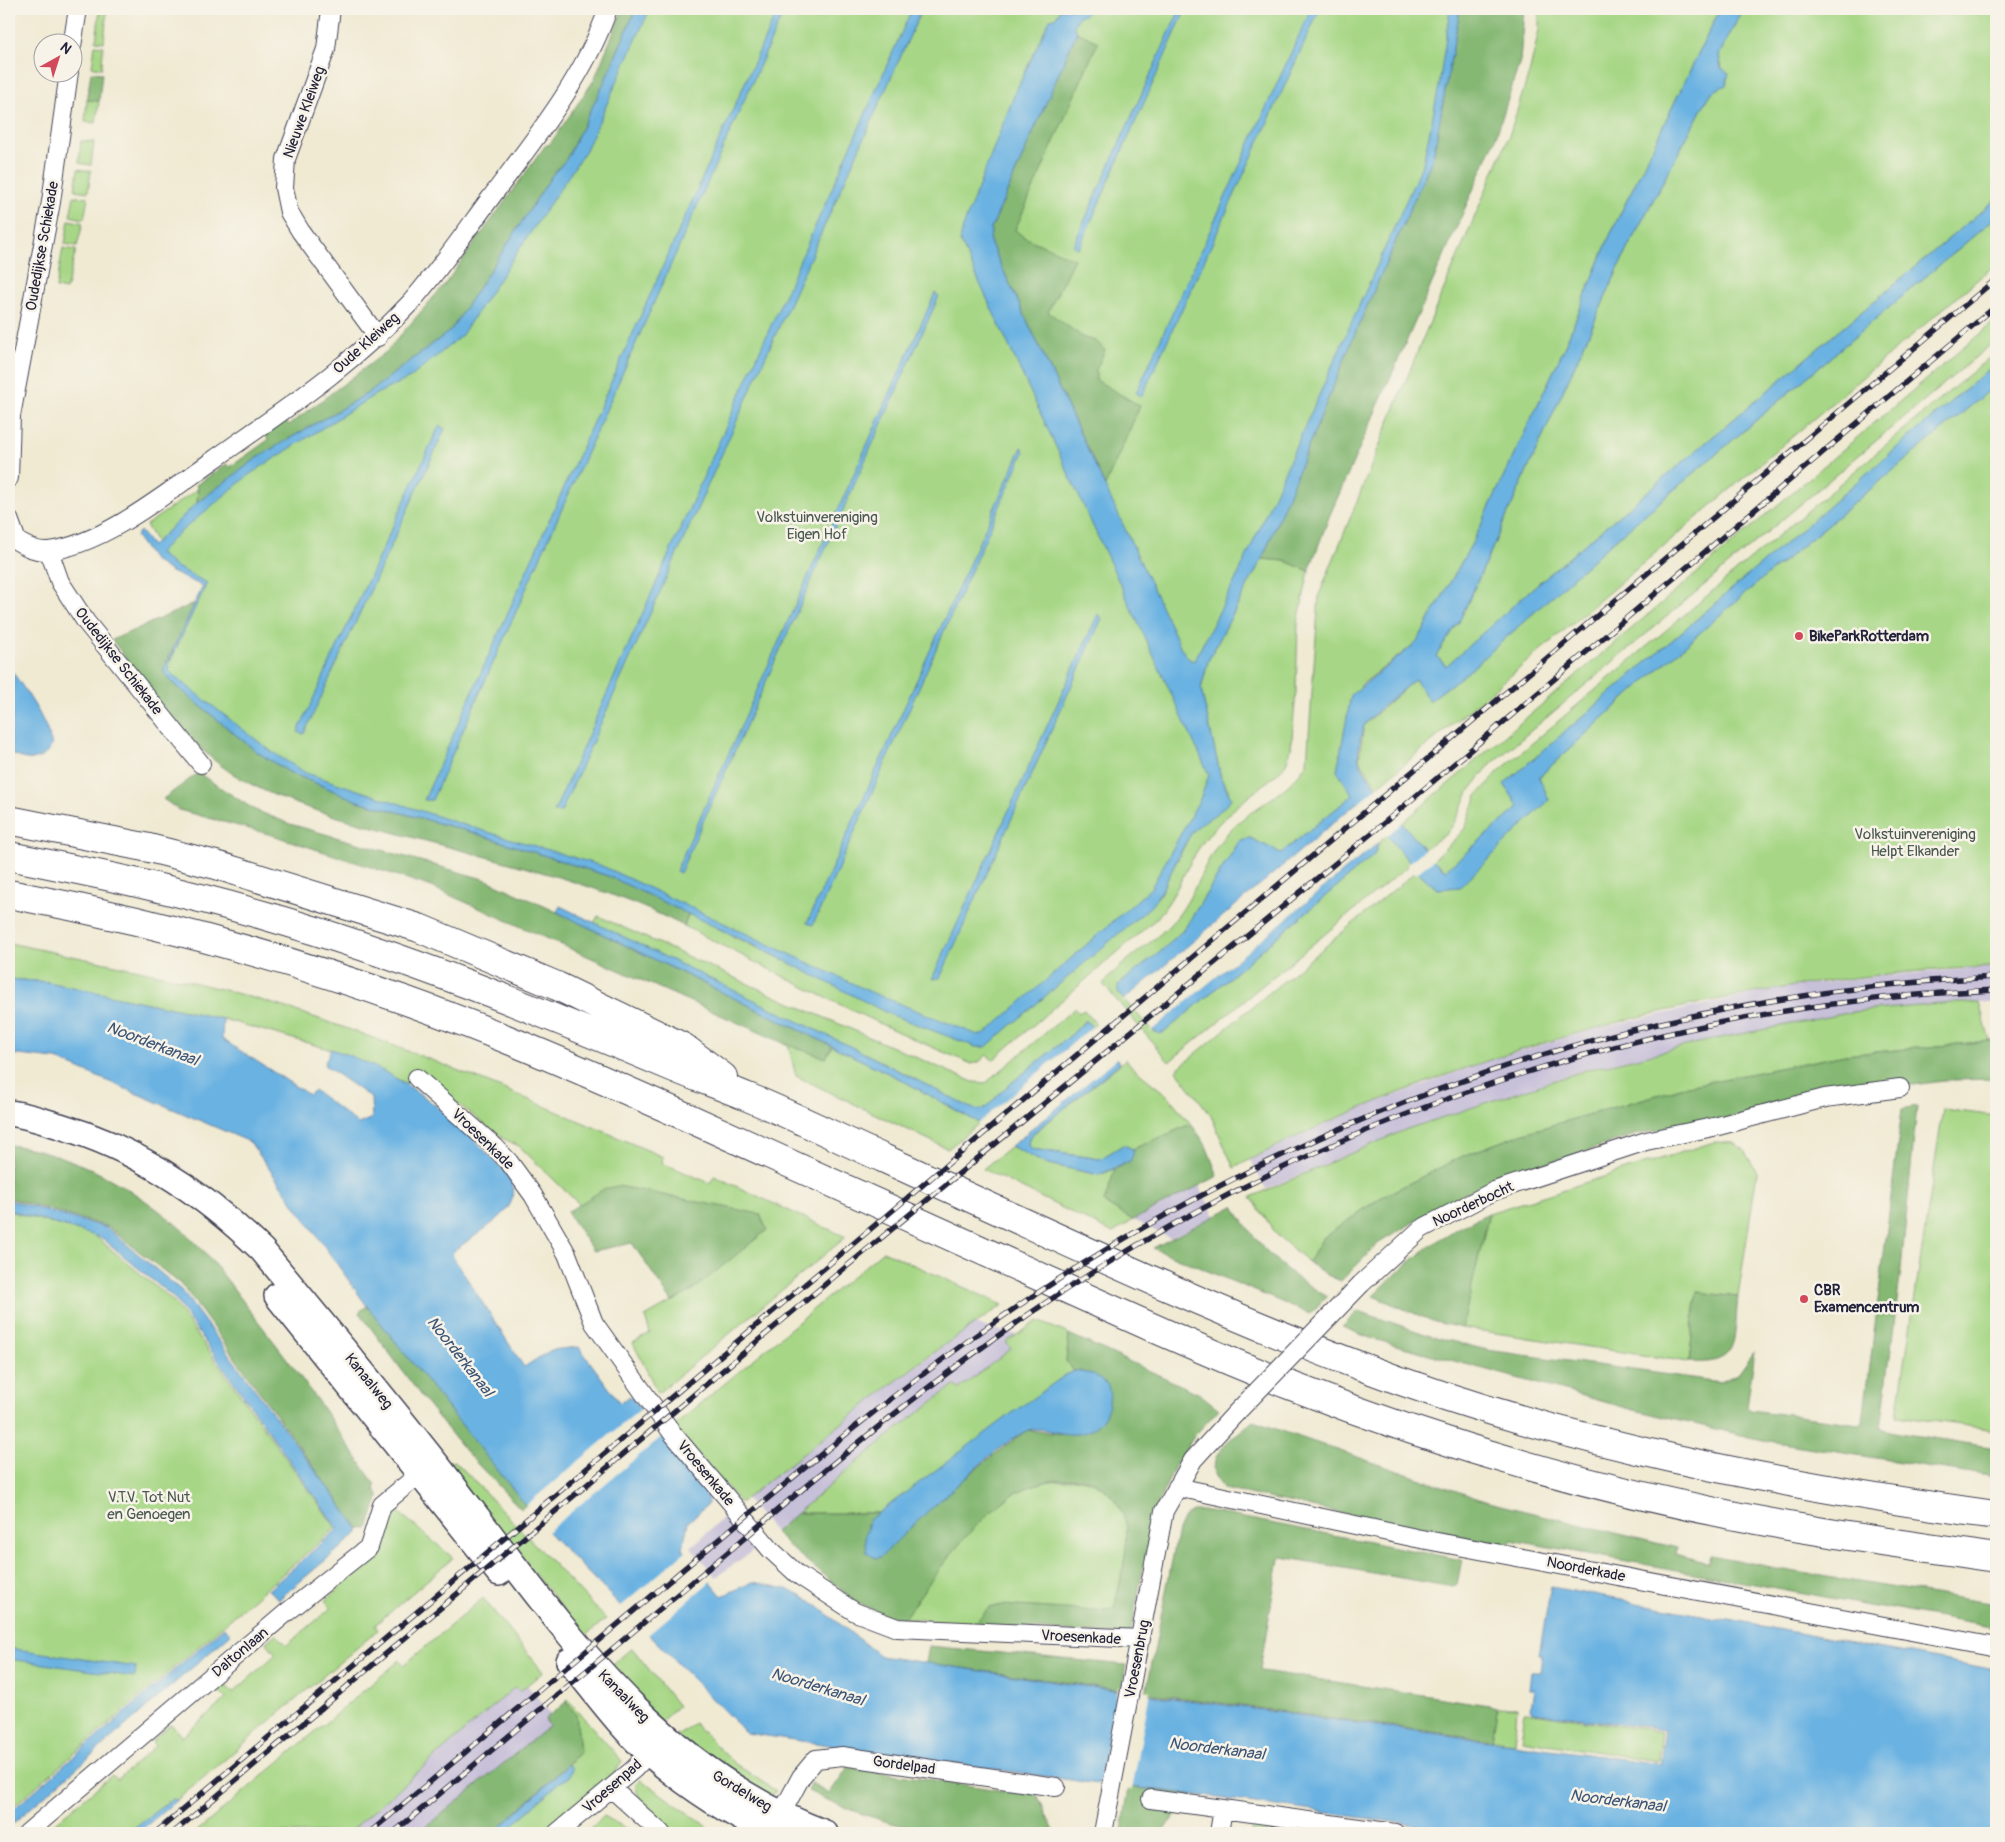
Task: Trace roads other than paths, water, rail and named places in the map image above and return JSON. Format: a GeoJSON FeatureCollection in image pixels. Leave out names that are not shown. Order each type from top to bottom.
{"type":"FeatureCollection","features":[{"type":"Feature","properties":{"kind":"highway"},"geometry":{"type":"LineString","coordinates":[[9,820],[149,848],[206,862],[419,928],[557,986],[683,1047],[752,1099]]}},
{"type":"Feature","properties":{"kind":"highway"},"geometry":{"type":"LineString","coordinates":[[9,856],[110,876],[181,893],[345,941],[530,1008],[752,1099],[1228,1314],[1362,1367],[1447,1396],[1555,1429],[1720,1470],[1901,1502],[1996,1515]]}},
{"type":"Feature","properties":{"kind":"highway"},"geometry":{"type":"LineString","coordinates":[[9,894],[138,921],[240,947],[409,1002],[514,1042],[620,1087],[1189,1343],[1290,1386],[1415,1429],[1524,1465],[1692,1507],[1816,1531],[1996,1558]]}},
{"type":"Feature","properties":{"kind":"main road","name":"Kanaalweg"},"geometry":{"type":"LineString","coordinates":[[9,1113],[21,1114],[88,1134],[144,1159],[203,1198],[262,1250],[605,1705],[657,1745]]}},
{"type":"Feature","properties":{"kind":"main road","name":"Kanaalweg"},"geometry":{"type":"LineString","coordinates":[[9,1126],[19,1127],[82,1149],[139,1175],[196,1211],[249,1260],[427,1468]]}},
{"type":"Feature","properties":{"kind":"main road","name":"Gordelweg"},"geometry":{"type":"LineString","coordinates":[[657,1745],[722,1806],[775,1824],[825,1833]]}},
{"type":"Feature","properties":{"kind":"street"},"geometry":{"type":"LineString","coordinates":[[74,32],[78,9]]}},
{"type":"Feature","properties":{"kind":"street","name":"Nieuwe Kleiweg"},"geometry":{"type":"LineString","coordinates":[[331,9],[326,49],[286,159],[284,188],[289,212],[301,232],[378,336]]}},
{"type":"Feature","properties":{"kind":"street","name":"Oude Kleiweg"},"geometry":{"type":"LineString","coordinates":[[9,519],[17,541],[38,550],[50,550],[85,540],[133,516],[313,390],[378,336],[412,301],[527,149],[575,76],[602,26],[608,9]]}},
{"type":"Feature","properties":{"kind":"street","name":"Oudedijkse Schiekade"},"geometry":{"type":"LineString","coordinates":[[9,478],[11,416],[51,202],[68,82]]}},
{"type":"Feature","properties":{"kind":"street","name":"Oudedijkse Schiekade"},"geometry":{"type":"LineString","coordinates":[[50,550],[60,582],[86,622],[201,764]]}},
{"type":"Feature","properties":{"kind":"street","name":"Vroesenkade"},"geometry":{"type":"LineString","coordinates":[[417,1078],[509,1162],[534,1195],[567,1254],[594,1323],[673,1434],[771,1550],[797,1574],[855,1612],[898,1628],[1141,1639]]}},
{"type":"Feature","properties":{"kind":"street","name":"Noorderbocht"},"geometry":{"type":"LineString","coordinates":[[1177,1487],[1193,1460],[1235,1414],[1361,1284],[1421,1229],[1494,1191],[1646,1141],[1718,1126],[1825,1098],[1900,1088]]}},
{"type":"Feature","properties":{"kind":"street","name":"Daltonlaan"},"geometry":{"type":"LineString","coordinates":[[28,1833],[369,1546],[382,1505],[427,1468]]}},
{"type":"Feature","properties":{"kind":"street","name":"Vroesenbrug"},"geometry":{"type":"LineString","coordinates":[[1102,1833],[1112,1792],[1164,1512],[1177,1487]]}},
{"type":"Feature","properties":{"kind":"street","name":"Noorderkade"},"geometry":{"type":"LineString","coordinates":[[1177,1487],[1416,1538],[1996,1647]]}},
{"type":"Feature","properties":{"kind":"street","name":"Vroesenpad"},"geometry":{"type":"LineString","coordinates":[[557,1833],[611,1788],[657,1745]]}},
{"type":"Feature","properties":{"kind":"street","name":"Gordelpad"},"geometry":{"type":"LineString","coordinates":[[775,1824],[801,1777],[816,1759],[842,1756],[1056,1787]]}},
{"type":"Feature","properties":{"kind":"street"},"geometry":{"type":"LineString","coordinates":[[611,1788],[661,1833]]}},
{"type":"Feature","properties":{"kind":"street"},"geometry":{"type":"LineString","coordinates":[[1151,1799],[1395,1833]]}},
{"type":"Feature","properties":{"kind":"street"},"geometry":{"type":"LineString","coordinates":[[1219,1833],[1224,1809]]}},
{"type":"Feature","properties":{"kind":"water"},"geometry":{"type":"Polygon","coordinates":[[[636,9],[650,9],[586,150],[461,336],[410,378],[376,394],[250,474],[172,539],[159,553],[173,565],[207,583],[168,665],[170,673],[272,752],[306,773],[461,824],[602,866],[873,993],[978,1035],[986,1033],[1151,888],[1201,797],[1209,775],[960,241],[963,227],[1015,93],[1050,19],[1055,18],[1061,9],[1088,9],[1085,15],[1079,16],[1074,26],[1077,32],[991,229],[990,242],[1182,650],[1189,659],[1194,661],[1240,571],[1423,163],[1439,86],[1450,9],[1460,9],[1433,157],[1353,338],[1262,559],[1208,661],[1201,689],[1221,778],[1231,798],[1222,809],[1200,824],[1191,834],[1151,906],[986,1047],[976,1047],[889,1014],[764,950],[608,876],[471,832],[358,801],[289,772],[257,752],[175,685],[164,673],[164,668],[203,586],[171,572],[152,559],[136,536],[140,531],[152,546],[197,503],[261,455],[368,393],[451,330],[553,174],[566,160],[604,83],[636,9]]]}},
{"type":"Feature","properties":{"kind":"water"},"geometry":{"type":"Polygon","coordinates":[[[778,9],[785,9],[432,800],[424,800],[778,9]]]}},
{"type":"Feature","properties":{"kind":"water"},"geometry":{"type":"Polygon","coordinates":[[[912,9],[922,9],[561,812],[554,812],[912,9]]]}},
{"type":"Feature","properties":{"kind":"water"},"geometry":{"type":"Polygon","coordinates":[[[1180,9],[1186,9],[1079,248],[1073,246],[1180,9]]]}},
{"type":"Feature","properties":{"kind":"water"},"geometry":{"type":"Polygon","coordinates":[[[1311,9],[1320,9],[1142,396],[1136,393],[1311,9]]]}},
{"type":"Feature","properties":{"kind":"water"},"geometry":{"type":"Polygon","coordinates":[[[1720,9],[1743,9],[1719,55],[1721,68],[1729,73],[1726,85],[1712,92],[1704,105],[1628,247],[1459,622],[1436,656],[1446,666],[1535,586],[1996,199],[1996,217],[1610,544],[1469,671],[1429,701],[1415,679],[1372,716],[1363,729],[1359,748],[1359,760],[1363,769],[1385,800],[1414,838],[1446,870],[1519,807],[1504,784],[1996,363],[1996,385],[1743,595],[1614,708],[1539,777],[1549,800],[1460,887],[1437,889],[1418,872],[1358,802],[1124,1000],[1118,993],[1118,985],[1164,949],[1185,928],[1240,840],[1250,838],[1281,853],[1353,795],[1337,771],[1351,695],[1417,642],[1475,538],[1562,353],[1611,233],[1720,9]]]}},
{"type":"Feature","properties":{"kind":"water"},"geometry":{"type":"Polygon","coordinates":[[[935,293],[939,296],[680,873],[676,871],[935,293]]]}},
{"type":"Feature","properties":{"kind":"water"},"geometry":{"type":"Polygon","coordinates":[[[439,426],[445,429],[304,734],[298,732],[439,426]]]}},
{"type":"Feature","properties":{"kind":"water"},"geometry":{"type":"Polygon","coordinates":[[[1022,447],[1024,452],[813,925],[807,923],[1022,447]]]}},
{"type":"Feature","properties":{"kind":"water"},"geometry":{"type":"Polygon","coordinates":[[[1098,614],[1102,618],[940,978],[932,979],[1098,614]]]}},
{"type":"Feature","properties":{"kind":"water"},"geometry":{"type":"Polygon","coordinates":[[[9,667],[34,704],[49,735],[52,745],[43,756],[38,758],[21,758],[9,752],[9,667]]]}},
{"type":"Feature","properties":{"kind":"water"},"geometry":{"type":"Polygon","coordinates":[[[1379,842],[1374,855],[1166,1031],[1160,1034],[1152,1030],[1379,842]]]}},
{"type":"Feature","properties":{"kind":"water"},"geometry":{"type":"Polygon","coordinates":[[[560,906],[874,1058],[971,1108],[980,1110],[987,1107],[1004,1089],[1071,1035],[1086,1020],[1092,1027],[979,1123],[900,1079],[557,912],[560,906]]]}},
{"type":"Feature","properties":{"kind":"water","name":"Noorderkanaal"},"geometry":{"type":"Polygon","coordinates":[[[9,979],[48,982],[223,1019],[222,1039],[309,1095],[314,1090],[358,1124],[372,1118],[371,1098],[324,1065],[331,1049],[376,1067],[416,1091],[454,1121],[503,1170],[510,1181],[513,1194],[511,1202],[501,1216],[451,1254],[524,1367],[551,1350],[579,1347],[620,1403],[630,1396],[653,1422],[707,1497],[708,1504],[688,1522],[683,1549],[722,1596],[753,1582],[787,1589],[811,1601],[880,1656],[1069,1684],[1660,1764],[1665,1730],[1533,1712],[1531,1708],[1534,1689],[1529,1689],[1531,1672],[1540,1672],[1542,1655],[1539,1654],[1551,1587],[1996,1670],[1996,1833],[1475,1833],[1167,1791],[1091,1783],[746,1733],[543,1527],[367,1306],[250,1142],[56,1059],[9,1054],[9,979]]]}},
{"type":"Feature","properties":{"kind":"water"},"geometry":{"type":"Polygon","coordinates":[[[1116,1059],[1120,1063],[1030,1136],[1028,1144],[1032,1149],[1100,1159],[1123,1145],[1133,1149],[1130,1161],[1099,1175],[1044,1163],[1011,1146],[1116,1059]]]}},
{"type":"Feature","properties":{"kind":"water"},"geometry":{"type":"Polygon","coordinates":[[[9,1200],[107,1228],[182,1291],[358,1528],[358,1533],[279,1599],[268,1590],[338,1529],[174,1298],[102,1238],[9,1210],[9,1200]]]}},
{"type":"Feature","properties":{"kind":"water"},"geometry":{"type":"Polygon","coordinates":[[[1074,1371],[1094,1374],[1108,1385],[1110,1396],[1108,1407],[1104,1417],[1096,1426],[1087,1432],[1078,1434],[1033,1429],[1018,1435],[981,1463],[881,1557],[875,1558],[867,1553],[865,1536],[869,1520],[1019,1408],[1074,1371]]]}},
{"type":"Feature","properties":{"kind":"water"},"geometry":{"type":"Polygon","coordinates":[[[224,1627],[231,1634],[9,1827],[9,1813],[224,1627]]]}},
{"type":"Feature","properties":{"kind":"water"},"geometry":{"type":"Polygon","coordinates":[[[9,1648],[136,1667],[135,1677],[9,1659],[9,1648]]]}},
{"type":"Feature","properties":{"kind":"water"},"geometry":{"type":"Polygon","coordinates":[[[569,1764],[572,1769],[568,1778],[559,1783],[504,1833],[494,1833],[569,1764]]]}},
{"type":"Feature","properties":{"kind":"water"},"geometry":{"type":"Polygon","coordinates":[[[172,1799],[177,1800],[138,1833],[127,1833],[172,1799]]]}},
{"type":"Feature","properties":{"kind":"railway"},"geometry":{"type":"LineString","coordinates":[[155,1833],[1996,279]]}},
{"type":"Feature","properties":{"kind":"railway"},"geometry":{"type":"LineString","coordinates":[[173,1833],[835,1276],[1378,828],[1996,306]]}},
{"type":"Feature","properties":{"kind":"railway"},"geometry":{"type":"LineString","coordinates":[[369,1833],[804,1468],[937,1363],[1030,1298],[1140,1230],[1254,1169],[1371,1116],[1491,1071],[1614,1035],[1740,1006],[1867,987],[1996,977]]}},
{"type":"Feature","properties":{"kind":"railway"},"geometry":{"type":"LineString","coordinates":[[393,1833],[908,1403],[1043,1304],[1193,1213],[1300,1160],[1411,1113],[1525,1073],[1641,1040],[1758,1016],[1877,999],[1996,990]]}},
{"type":"Feature","properties":{"kind":"place","name":"BikeParkRotterdam"},"geometry":{"type":"Point","coordinates":[1799,636]}},
{"type":"Feature","properties":{"kind":"place","name":"CBR Examencentrum"},"geometry":{"type":"Point","coordinates":[1804,1299]}},
{"type":"Feature","properties":{"kind":"park label","name":"Volkstuinvereniging Eigen Hof"},"geometry":{"type":"Point","coordinates":[817,526]}},
{"type":"Feature","properties":{"kind":"park label","name":"Volkstuinvereniging Helpt Elkander"},"geometry":{"type":"Point","coordinates":[1915,842]}},
{"type":"Feature","properties":{"kind":"park label","name":"V.T.V. Tot Nut en Genoegen"},"geometry":{"type":"Point","coordinates":[149,1506]}}]}
